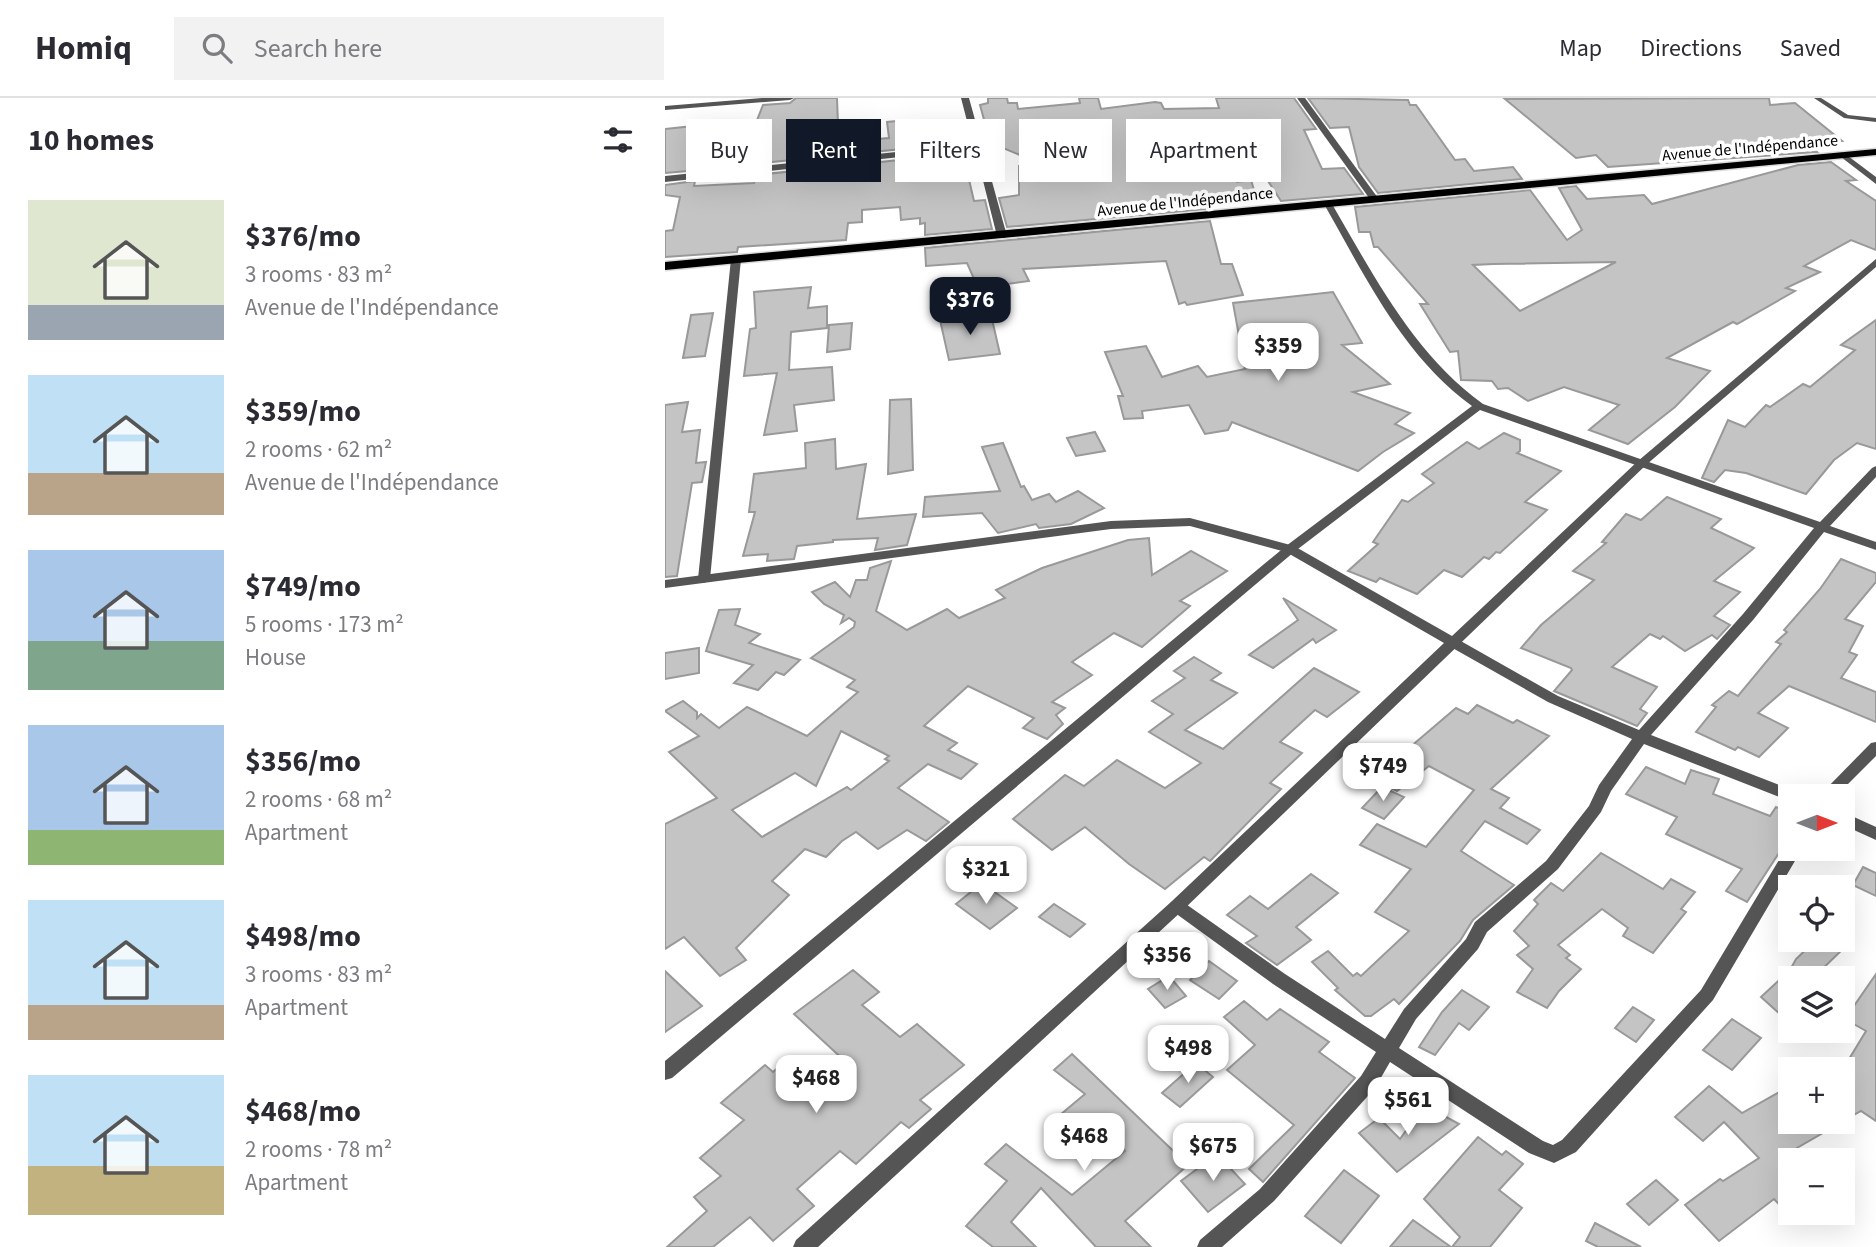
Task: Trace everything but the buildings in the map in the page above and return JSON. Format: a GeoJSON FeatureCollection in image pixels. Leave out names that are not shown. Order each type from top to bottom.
{"type":"FeatureCollection","features":[{"type":"Feature","properties":{"kind":"main road","name":"Avenue de l'Indépendance"},"geometry":{"type":"LineString","coordinates":[[665,266],[1876,152]]}},
{"type":"Feature","properties":{"kind":"street"},"geometry":{"type":"LineString","coordinates":[[665,108],[790,98]]}},
{"type":"Feature","properties":{"kind":"street"},"geometry":{"type":"LineString","coordinates":[[965,98],[971,119]]}},
{"type":"Feature","properties":{"kind":"street"},"geometry":{"type":"LineString","coordinates":[[1301,98],[1375,200]]}},
{"type":"Feature","properties":{"kind":"street"},"geometry":{"type":"LineString","coordinates":[[665,178],[895,154]]}},
{"type":"Feature","properties":{"kind":"street"},"geometry":{"type":"LineString","coordinates":[[1844,155],[1876,181]]}},
{"type":"Feature","properties":{"kind":"street"},"geometry":{"type":"LineString","coordinates":[[988,182],[1002,236]]}},
{"type":"Feature","properties":{"kind":"street"},"geometry":{"type":"LineString","coordinates":[[1328,204],[1381,296],[1441,377],[1461,396],[1479,406],[1876,546]]}},
{"type":"Feature","properties":{"kind":"street"},"geometry":{"type":"LineString","coordinates":[[705,579],[736,259]]}},
{"type":"Feature","properties":{"kind":"street"},"geometry":{"type":"LineString","coordinates":[[803,1247],[1177,906],[1642,463],[1876,262]]}},
{"type":"Feature","properties":{"kind":"street"},"geometry":{"type":"LineString","coordinates":[[665,1072],[1290,549],[1479,406]]}},
{"type":"Feature","properties":{"kind":"street"},"geometry":{"type":"LineString","coordinates":[[1207,1247],[1267,1195],[1368,1082],[1410,1014],[1472,944],[1481,927],[1552,865],[1596,808],[1604,789],[1641,737],[1748,617],[1821,528],[1876,470]]}},
{"type":"Feature","properties":{"kind":"street"},"geometry":{"type":"LineString","coordinates":[[665,584],[976,541],[1144,522],[1189,522],[1290,549],[1553,699],[1778,791]]}},
{"type":"Feature","properties":{"kind":"street"},"geometry":{"type":"LineString","coordinates":[[1839,784],[1876,747]]}},
{"type":"Feature","properties":{"kind":"street"},"geometry":{"type":"LineString","coordinates":[[1855,824],[1876,834]]}},
{"type":"Feature","properties":{"kind":"street"},"geometry":{"type":"LineString","coordinates":[[1177,906],[1279,979],[1388,1051],[1535,1147],[1554,1154],[1569,1146],[1707,995],[1787,861]]}},
{"type":"Feature","properties":{"kind":"lane"},"geometry":{"type":"LineString","coordinates":[[1817,98],[1846,117],[1876,120]]}}]}
